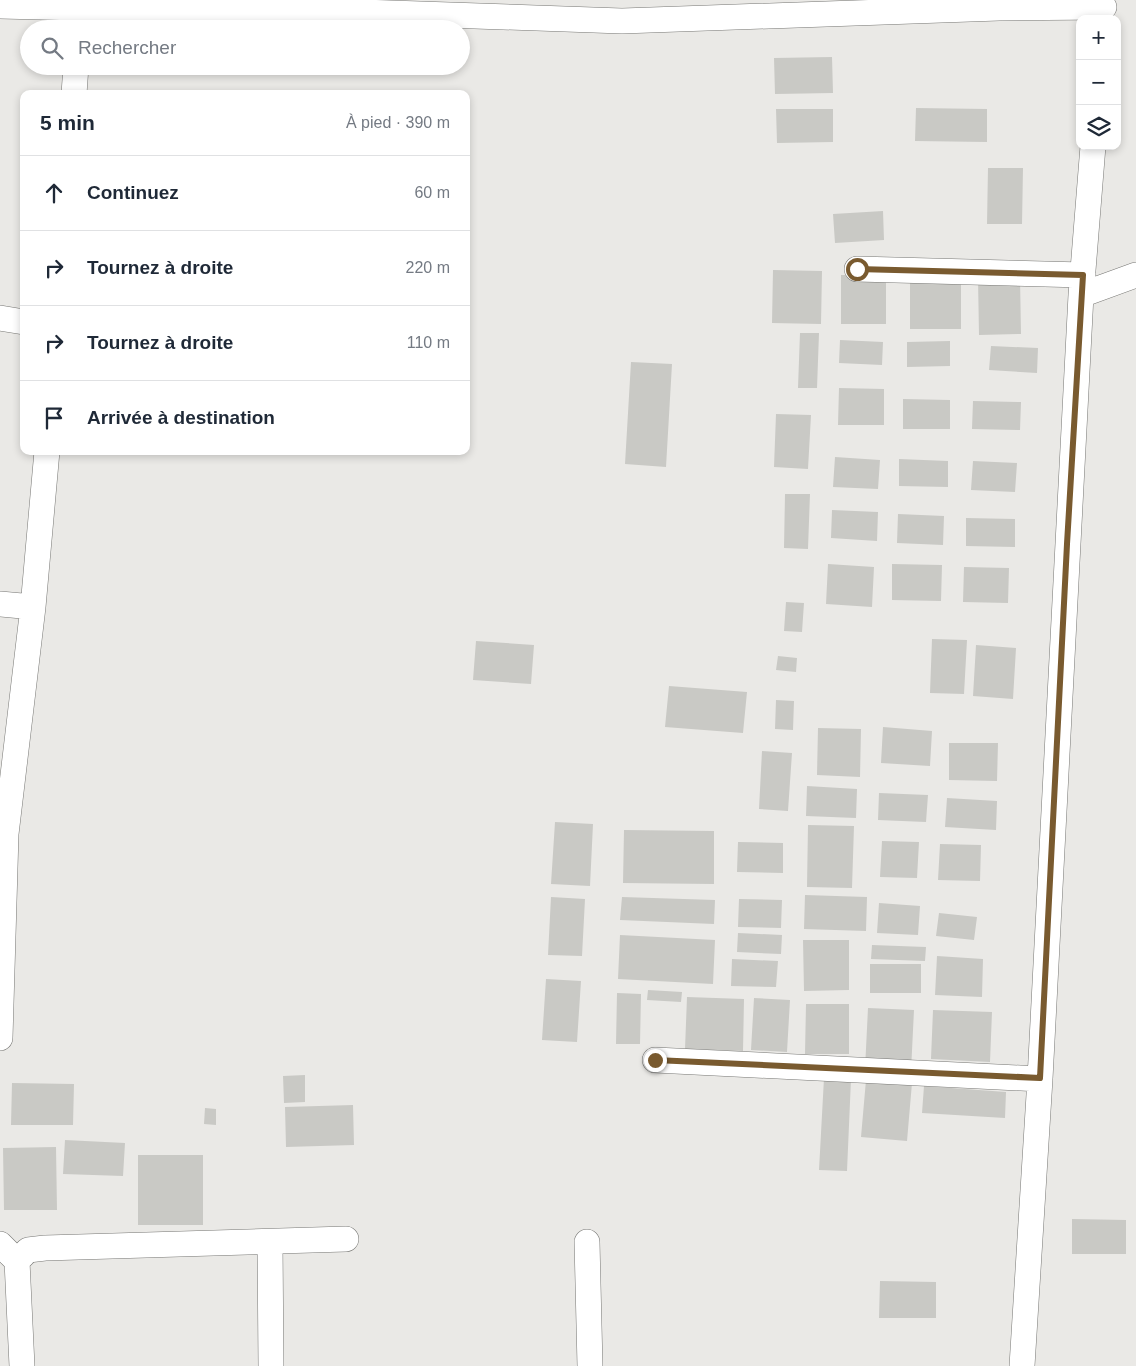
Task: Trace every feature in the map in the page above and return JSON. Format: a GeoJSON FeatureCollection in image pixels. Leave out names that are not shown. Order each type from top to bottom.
{"type":"FeatureCollection","features":[{"type":"Feature","properties":{"kind":"street"},"geometry":{"type":"LineString","coordinates":[[0,6],[79,19],[275,9],[622,21],[999,8],[1104,8]]}},
{"type":"Feature","properties":{"kind":"street"},"geometry":{"type":"LineString","coordinates":[[74,90],[75,75]]}},
{"type":"Feature","properties":{"kind":"street"},"geometry":{"type":"LineString","coordinates":[[1022,1366],[1040,1078],[1082,285],[1093,150]]}},
{"type":"Feature","properties":{"kind":"street"},"geometry":{"type":"LineString","coordinates":[[857,269],[1082,285],[1136,275]]}},
{"type":"Feature","properties":{"kind":"street"},"geometry":{"type":"LineString","coordinates":[[0,318],[20,321]]}},
{"type":"Feature","properties":{"kind":"street"},"geometry":{"type":"LineString","coordinates":[[0,1038],[3,834],[33,607],[47,455]]}},
{"type":"Feature","properties":{"kind":"street"},"geometry":{"type":"LineString","coordinates":[[0,604],[33,607]]}},
{"type":"Feature","properties":{"kind":"street"},"geometry":{"type":"LineString","coordinates":[[655,1060],[1040,1078]]}},
{"type":"Feature","properties":{"kind":"street"},"geometry":{"type":"LineString","coordinates":[[22,1366],[8,1253],[45,1248],[346,1239]]}},
{"type":"Feature","properties":{"kind":"street"},"geometry":{"type":"LineString","coordinates":[[270,1242],[272,1366]]}},
{"type":"Feature","properties":{"kind":"street"},"geometry":{"type":"LineString","coordinates":[[588,1242],[590,1366]]}},
{"type":"Feature","properties":{"kind":"building"},"geometry":{"type":"Polygon","coordinates":[[[832,57],[833,93],[775,94],[774,58],[832,57]]]}},
{"type":"Feature","properties":{"kind":"building"},"geometry":{"type":"Polygon","coordinates":[[[916,108],[987,109],[987,142],[915,141],[916,108]]]}},
{"type":"Feature","properties":{"kind":"building"},"geometry":{"type":"Polygon","coordinates":[[[776,109],[833,109],[833,142],[777,143],[776,109]]]}},
{"type":"Feature","properties":{"kind":"building"},"geometry":{"type":"Polygon","coordinates":[[[988,168],[1023,168],[1022,224],[987,224],[988,168]]]}},
{"type":"Feature","properties":{"kind":"building"},"geometry":{"type":"Polygon","coordinates":[[[883,211],[884,240],[835,243],[833,214],[883,211]]]}},
{"type":"Feature","properties":{"kind":"building"},"geometry":{"type":"Polygon","coordinates":[[[773,270],[822,271],[821,324],[772,323],[773,270]]]}},
{"type":"Feature","properties":{"kind":"building"},"geometry":{"type":"Polygon","coordinates":[[[841,275],[886,275],[886,324],[841,324],[841,275]]]}},
{"type":"Feature","properties":{"kind":"building"},"geometry":{"type":"Polygon","coordinates":[[[910,278],[961,278],[961,329],[910,329],[910,278]]]}},
{"type":"Feature","properties":{"kind":"building"},"geometry":{"type":"Polygon","coordinates":[[[978,278],[1020,278],[1021,334],[979,335],[978,278]]]}},
{"type":"Feature","properties":{"kind":"building"},"geometry":{"type":"Polygon","coordinates":[[[800,333],[819,333],[817,388],[798,388],[800,333]]]}},
{"type":"Feature","properties":{"kind":"building"},"geometry":{"type":"Polygon","coordinates":[[[840,340],[883,342],[882,365],[839,363],[840,340]]]}},
{"type":"Feature","properties":{"kind":"building"},"geometry":{"type":"Polygon","coordinates":[[[950,341],[950,366],[907,367],[907,342],[950,341]]]}},
{"type":"Feature","properties":{"kind":"building"},"geometry":{"type":"Polygon","coordinates":[[[991,346],[1038,348],[1037,373],[989,370],[991,346]]]}},
{"type":"Feature","properties":{"kind":"building"},"geometry":{"type":"Polygon","coordinates":[[[631,362],[672,364],[666,467],[625,464],[631,362]]]}},
{"type":"Feature","properties":{"kind":"building"},"geometry":{"type":"Polygon","coordinates":[[[839,388],[884,389],[884,425],[838,425],[839,388]]]}},
{"type":"Feature","properties":{"kind":"building"},"geometry":{"type":"Polygon","coordinates":[[[903,399],[950,400],[950,429],[903,429],[903,399]]]}},
{"type":"Feature","properties":{"kind":"building"},"geometry":{"type":"Polygon","coordinates":[[[973,401],[1021,402],[1020,430],[972,429],[973,401]]]}},
{"type":"Feature","properties":{"kind":"building"},"geometry":{"type":"Polygon","coordinates":[[[776,414],[811,415],[808,469],[774,467],[776,414]]]}},
{"type":"Feature","properties":{"kind":"building"},"geometry":{"type":"Polygon","coordinates":[[[835,457],[880,460],[878,489],[833,487],[835,457]]]}},
{"type":"Feature","properties":{"kind":"building"},"geometry":{"type":"Polygon","coordinates":[[[899,459],[948,461],[948,487],[899,486],[899,459]]]}},
{"type":"Feature","properties":{"kind":"building"},"geometry":{"type":"Polygon","coordinates":[[[973,461],[1017,463],[1015,492],[971,490],[973,461]]]}},
{"type":"Feature","properties":{"kind":"building"},"geometry":{"type":"Polygon","coordinates":[[[785,494],[810,494],[808,549],[784,548],[785,494]]]}},
{"type":"Feature","properties":{"kind":"building"},"geometry":{"type":"Polygon","coordinates":[[[832,510],[878,512],[877,541],[831,538],[832,510]]]}},
{"type":"Feature","properties":{"kind":"building"},"geometry":{"type":"Polygon","coordinates":[[[898,514],[944,516],[943,545],[897,543],[898,514]]]}},
{"type":"Feature","properties":{"kind":"building"},"geometry":{"type":"Polygon","coordinates":[[[966,518],[1015,519],[1015,547],[966,546],[966,518]]]}},
{"type":"Feature","properties":{"kind":"building"},"geometry":{"type":"Polygon","coordinates":[[[828,564],[874,567],[872,607],[826,604],[828,564]]]}},
{"type":"Feature","properties":{"kind":"building"},"geometry":{"type":"Polygon","coordinates":[[[892,564],[942,565],[941,601],[892,600],[892,564]]]}},
{"type":"Feature","properties":{"kind":"building"},"geometry":{"type":"Polygon","coordinates":[[[964,567],[1009,568],[1008,603],[963,602],[964,567]]]}},
{"type":"Feature","properties":{"kind":"building"},"geometry":{"type":"Polygon","coordinates":[[[786,602],[804,603],[802,632],[784,631],[786,602]]]}},
{"type":"Feature","properties":{"kind":"building"},"geometry":{"type":"Polygon","coordinates":[[[932,639],[967,640],[964,694],[930,693],[932,639]]]}},
{"type":"Feature","properties":{"kind":"building"},"geometry":{"type":"Polygon","coordinates":[[[476,641],[534,645],[531,684],[473,680],[476,641]]]}},
{"type":"Feature","properties":{"kind":"building"},"geometry":{"type":"Polygon","coordinates":[[[976,645],[1016,648],[1013,699],[973,696],[976,645]]]}},
{"type":"Feature","properties":{"kind":"building"},"geometry":{"type":"Polygon","coordinates":[[[778,656],[797,658],[796,672],[776,670],[778,656]]]}},
{"type":"Feature","properties":{"kind":"building"},"geometry":{"type":"Polygon","coordinates":[[[669,686],[747,692],[743,733],[665,727],[669,686]]]}},
{"type":"Feature","properties":{"kind":"building"},"geometry":{"type":"Polygon","coordinates":[[[776,700],[794,701],[793,730],[775,729],[776,700]]]}},
{"type":"Feature","properties":{"kind":"building"},"geometry":{"type":"Polygon","coordinates":[[[883,727],[932,731],[930,766],[881,763],[883,727]]]}},
{"type":"Feature","properties":{"kind":"building"},"geometry":{"type":"Polygon","coordinates":[[[818,728],[861,729],[860,777],[817,775],[818,728]]]}},
{"type":"Feature","properties":{"kind":"building"},"geometry":{"type":"Polygon","coordinates":[[[949,743],[998,743],[997,781],[949,780],[949,743]]]}},
{"type":"Feature","properties":{"kind":"building"},"geometry":{"type":"Polygon","coordinates":[[[762,751],[792,753],[788,811],[759,809],[762,751]]]}},
{"type":"Feature","properties":{"kind":"building"},"geometry":{"type":"Polygon","coordinates":[[[807,786],[857,789],[856,818],[806,816],[807,786]]]}},
{"type":"Feature","properties":{"kind":"building"},"geometry":{"type":"Polygon","coordinates":[[[879,793],[928,795],[926,822],[878,820],[879,793]]]}},
{"type":"Feature","properties":{"kind":"building"},"geometry":{"type":"Polygon","coordinates":[[[947,798],[997,801],[996,830],[945,827],[947,798]]]}},
{"type":"Feature","properties":{"kind":"building"},"geometry":{"type":"Polygon","coordinates":[[[555,822],[593,824],[590,886],[551,884],[555,822]]]}},
{"type":"Feature","properties":{"kind":"building"},"geometry":{"type":"Polygon","coordinates":[[[808,825],[854,826],[852,888],[807,887],[808,825]]]}},
{"type":"Feature","properties":{"kind":"building"},"geometry":{"type":"Polygon","coordinates":[[[624,830],[714,831],[714,884],[623,883],[624,830]]]}},
{"type":"Feature","properties":{"kind":"building"},"geometry":{"type":"Polygon","coordinates":[[[882,841],[919,842],[917,878],[880,877],[882,841]]]}},
{"type":"Feature","properties":{"kind":"building"},"geometry":{"type":"Polygon","coordinates":[[[738,842],[783,843],[783,873],[737,872],[738,842]]]}},
{"type":"Feature","properties":{"kind":"building"},"geometry":{"type":"Polygon","coordinates":[[[940,844],[981,845],[980,881],[938,880],[940,844]]]}},
{"type":"Feature","properties":{"kind":"building"},"geometry":{"type":"Polygon","coordinates":[[[805,895],[867,897],[866,931],[804,929],[805,895]]]}},
{"type":"Feature","properties":{"kind":"building"},"geometry":{"type":"Polygon","coordinates":[[[551,897],[585,899],[582,956],[548,955],[551,897]]]}},
{"type":"Feature","properties":{"kind":"building"},"geometry":{"type":"Polygon","coordinates":[[[622,897],[715,900],[714,924],[620,920],[622,897]]]}},
{"type":"Feature","properties":{"kind":"building"},"geometry":{"type":"Polygon","coordinates":[[[739,899],[782,900],[781,928],[738,927],[739,899]]]}},
{"type":"Feature","properties":{"kind":"building"},"geometry":{"type":"Polygon","coordinates":[[[879,903],[920,906],[918,935],[877,933],[879,903]]]}},
{"type":"Feature","properties":{"kind":"building"},"geometry":{"type":"Polygon","coordinates":[[[939,913],[977,917],[974,940],[936,936],[939,913]]]}},
{"type":"Feature","properties":{"kind":"building"},"geometry":{"type":"Polygon","coordinates":[[[738,933],[782,935],[781,954],[737,952],[738,933]]]}},
{"type":"Feature","properties":{"kind":"building"},"geometry":{"type":"Polygon","coordinates":[[[620,935],[715,940],[713,984],[618,979],[620,935]]]}},
{"type":"Feature","properties":{"kind":"building"},"geometry":{"type":"Polygon","coordinates":[[[803,940],[849,940],[849,990],[804,991],[803,940]]]}},
{"type":"Feature","properties":{"kind":"building"},"geometry":{"type":"Polygon","coordinates":[[[872,945],[926,947],[925,961],[871,959],[872,945]]]}},
{"type":"Feature","properties":{"kind":"building"},"geometry":{"type":"Polygon","coordinates":[[[937,956],[983,959],[982,997],[935,995],[937,956]]]}},
{"type":"Feature","properties":{"kind":"building"},"geometry":{"type":"Polygon","coordinates":[[[732,959],[778,961],[776,987],[731,986],[732,959]]]}},
{"type":"Feature","properties":{"kind":"building"},"geometry":{"type":"Polygon","coordinates":[[[870,964],[921,964],[921,993],[870,993],[870,964]]]}},
{"type":"Feature","properties":{"kind":"building"},"geometry":{"type":"Polygon","coordinates":[[[546,979],[581,981],[577,1042],[542,1040],[546,979]]]}},
{"type":"Feature","properties":{"kind":"building"},"geometry":{"type":"Polygon","coordinates":[[[648,990],[682,992],[681,1002],[647,1000],[648,990]]]}},
{"type":"Feature","properties":{"kind":"building"},"geometry":{"type":"Polygon","coordinates":[[[617,993],[641,994],[640,1044],[616,1044],[617,993]]]}},
{"type":"Feature","properties":{"kind":"building"},"geometry":{"type":"Polygon","coordinates":[[[687,997],[744,999],[743,1051],[685,1049],[687,997]]]}},
{"type":"Feature","properties":{"kind":"building"},"geometry":{"type":"Polygon","coordinates":[[[754,998],[790,1000],[787,1052],[751,1050],[754,998]]]}},
{"type":"Feature","properties":{"kind":"building"},"geometry":{"type":"Polygon","coordinates":[[[806,1004],[849,1004],[849,1054],[805,1054],[806,1004]]]}},
{"type":"Feature","properties":{"kind":"building"},"geometry":{"type":"Polygon","coordinates":[[[868,1008],[914,1010],[911,1071],[865,1069],[868,1008]]]}},
{"type":"Feature","properties":{"kind":"building"},"geometry":{"type":"Polygon","coordinates":[[[933,1010],[992,1012],[990,1062],[931,1059],[933,1010]]]}},
{"type":"Feature","properties":{"kind":"building"},"geometry":{"type":"Polygon","coordinates":[[[305,1075],[305,1102],[284,1103],[283,1076],[305,1075]]]}},
{"type":"Feature","properties":{"kind":"building"},"geometry":{"type":"Polygon","coordinates":[[[824,1078],[851,1079],[847,1171],[819,1170],[824,1078]]]}},
{"type":"Feature","properties":{"kind":"building"},"geometry":{"type":"Polygon","coordinates":[[[866,1080],[912,1083],[907,1141],[861,1137],[866,1080]]]}},
{"type":"Feature","properties":{"kind":"building"},"geometry":{"type":"Polygon","coordinates":[[[12,1083],[74,1084],[73,1125],[11,1125],[12,1083]]]}},
{"type":"Feature","properties":{"kind":"building"},"geometry":{"type":"Polygon","coordinates":[[[924,1086],[1006,1092],[1005,1118],[922,1113],[924,1086]]]}},
{"type":"Feature","properties":{"kind":"building"},"geometry":{"type":"Polygon","coordinates":[[[353,1105],[354,1145],[286,1147],[285,1107],[353,1105]]]}},
{"type":"Feature","properties":{"kind":"building"},"geometry":{"type":"Polygon","coordinates":[[[205,1108],[216,1109],[216,1125],[204,1124],[205,1108]]]}},
{"type":"Feature","properties":{"kind":"building"},"geometry":{"type":"Polygon","coordinates":[[[65,1140],[125,1143],[123,1176],[63,1174],[65,1140]]]}},
{"type":"Feature","properties":{"kind":"building"},"geometry":{"type":"Polygon","coordinates":[[[56,1147],[57,1210],[4,1210],[3,1148],[56,1147]]]}},
{"type":"Feature","properties":{"kind":"building"},"geometry":{"type":"Polygon","coordinates":[[[138,1155],[203,1155],[203,1225],[138,1225],[138,1155]]]}},
{"type":"Feature","properties":{"kind":"building"},"geometry":{"type":"Polygon","coordinates":[[[1072,1219],[1126,1220],[1126,1254],[1072,1254],[1072,1219]]]}},
{"type":"Feature","properties":{"kind":"building"},"geometry":{"type":"Polygon","coordinates":[[[880,1281],[936,1282],[936,1318],[879,1318],[880,1281]]]}},
{"type":"Feature","properties":{"kind":"route"},"geometry":{"type":"LineString","coordinates":[[655,1060],[1040,1078],[1067,544],[1083,275],[857,269]]}}]}
